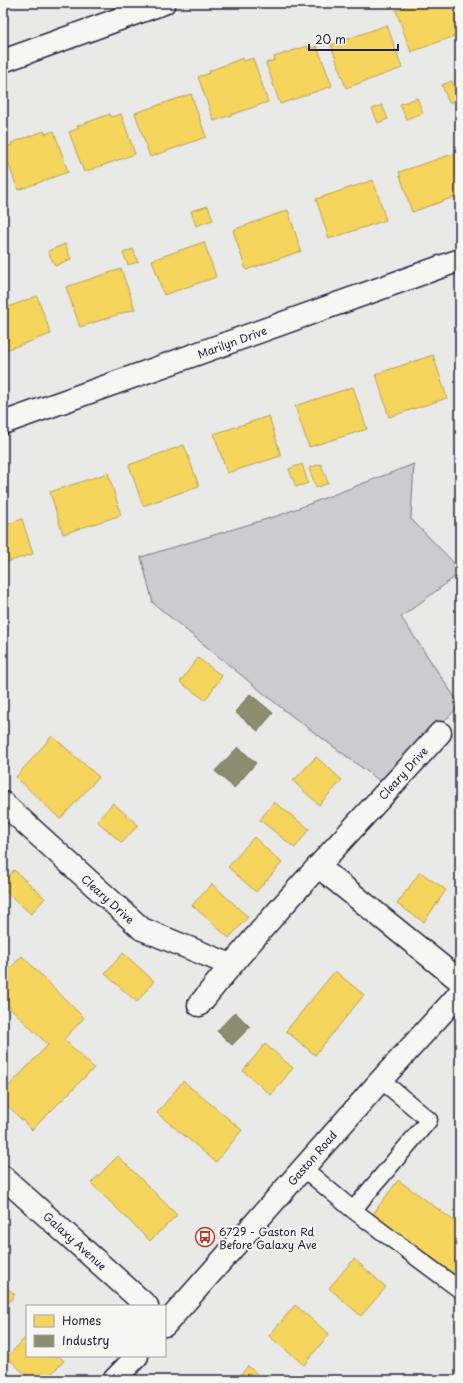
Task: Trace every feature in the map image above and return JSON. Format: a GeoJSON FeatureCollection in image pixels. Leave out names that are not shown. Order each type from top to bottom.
{"type":"FeatureCollection","features":[{"type":"Feature","properties":{"kind":"street"},"geometry":{"type":"LineString","coordinates":[[3,61],[164,3]]}},
{"type":"Feature","properties":{"kind":"street","name":"Marilyn Drive"},"geometry":{"type":"LineString","coordinates":[[3,423],[460,260]]}},
{"type":"Feature","properties":{"kind":"street","name":"Cleary Drive"},"geometry":{"type":"LineString","coordinates":[[199,1005],[231,965],[318,866],[440,733]]}},
{"type":"Feature","properties":{"kind":"street","name":"Cleary Drive"},"geometry":{"type":"LineString","coordinates":[[3,803],[142,929],[231,965]]}},
{"type":"Feature","properties":{"kind":"street"},"geometry":{"type":"LineString","coordinates":[[318,866],[459,995]]}},
{"type":"Feature","properties":{"kind":"street","name":"Gaston Road"},"geometry":{"type":"LineString","coordinates":[[166,1323],[381,1080],[459,995]]}},
{"type":"Feature","properties":{"kind":"street","name":"Galaxy Avenue"},"geometry":{"type":"LineString","coordinates":[[3,1177],[146,1305]]}},
{"type":"Feature","properties":{"kind":"street"},"geometry":{"type":"LineString","coordinates":[[114,1380],[136,1357]]}},
{"type":"Feature","properties":{"kind":"lane"},"geometry":{"type":"LineString","coordinates":[[353,1210],[429,1120],[381,1080]]}},
{"type":"Feature","properties":{"kind":"lane"},"geometry":{"type":"LineString","coordinates":[[303,1168],[353,1210],[460,1290]]}},
{"type":"Feature","properties":{"kind":"shaded area"},"geometry":{"type":"Polygon","coordinates":[[[414,464],[411,519],[460,569],[460,573],[401,617],[460,705],[384,784],[284,710],[153,603],[141,557],[280,515],[414,464]]]}},
{"type":"Feature","properties":{"kind":"building: Homes"},"geometry":{"type":"Polygon","coordinates":[[[410,3],[451,3],[460,28],[460,34],[411,52],[396,10],[405,7],[405,5],[410,3]]]}},
{"type":"Feature","properties":{"kind":"building: Homes"},"geometry":{"type":"Polygon","coordinates":[[[387,25],[402,68],[346,88],[331,45],[387,25]]]}},
{"type":"Feature","properties":{"kind":"building: Homes"},"geometry":{"type":"Polygon","coordinates":[[[307,46],[308,49],[317,46],[332,86],[280,104],[266,63],[275,60],[274,57],[307,46]]]}},
{"type":"Feature","properties":{"kind":"building: Homes"},"geometry":{"type":"Polygon","coordinates":[[[243,58],[244,61],[253,58],[268,102],[214,121],[198,77],[210,73],[209,71],[243,58]]]}},
{"type":"Feature","properties":{"kind":"building: Homes"},"geometry":{"type":"Polygon","coordinates":[[[452,81],[458,99],[449,103],[442,85],[452,81]]]}},
{"type":"Feature","properties":{"kind":"building: Homes"},"geometry":{"type":"Polygon","coordinates":[[[191,94],[206,137],[150,157],[135,113],[191,94]]]}},
{"type":"Feature","properties":{"kind":"building: Homes"},"geometry":{"type":"Polygon","coordinates":[[[417,98],[423,113],[406,119],[400,104],[417,98]]]}},
{"type":"Feature","properties":{"kind":"building: Homes"},"geometry":{"type":"Polygon","coordinates":[[[382,105],[388,119],[378,123],[372,109],[382,105]]]}},
{"type":"Feature","properties":{"kind":"building: Homes"},"geometry":{"type":"Polygon","coordinates":[[[110,114],[111,117],[121,114],[135,154],[84,172],[69,132],[79,128],[77,126],[110,114]]]}},
{"type":"Feature","properties":{"kind":"building: Homes"},"geometry":{"type":"Polygon","coordinates":[[[44,131],[45,134],[54,131],[68,172],[18,190],[3,149],[12,145],[11,143],[44,131]]]}},
{"type":"Feature","properties":{"kind":"building: Homes"},"geometry":{"type":"Polygon","coordinates":[[[456,153],[460,165],[460,195],[412,212],[399,172],[456,153]]]}},
{"type":"Feature","properties":{"kind":"building: Homes"},"geometry":{"type":"Polygon","coordinates":[[[373,180],[386,220],[329,239],[316,199],[373,180]]]}},
{"type":"Feature","properties":{"kind":"building: Homes"},"geometry":{"type":"Polygon","coordinates":[[[3,190],[9,207],[3,209],[3,190]]]}},
{"type":"Feature","properties":{"kind":"building: Homes"},"geometry":{"type":"Polygon","coordinates":[[[208,206],[213,220],[196,226],[191,211],[208,206]]]}},
{"type":"Feature","properties":{"kind":"building: Homes"},"geometry":{"type":"Polygon","coordinates":[[[288,210],[301,251],[246,270],[233,230],[288,210]]]}},
{"type":"Feature","properties":{"kind":"building: Homes"},"geometry":{"type":"Polygon","coordinates":[[[204,242],[216,277],[164,295],[152,260],[204,242]]]}},
{"type":"Feature","properties":{"kind":"building: Homes"},"geometry":{"type":"Polygon","coordinates":[[[65,244],[71,259],[55,266],[48,251],[65,244]]]}},
{"type":"Feature","properties":{"kind":"building: Homes"},"geometry":{"type":"Polygon","coordinates":[[[133,249],[138,262],[128,265],[123,253],[133,249]]]}},
{"type":"Feature","properties":{"kind":"building: Homes"},"geometry":{"type":"Polygon","coordinates":[[[121,269],[135,309],[80,327],[66,287],[121,269]]]}},
{"type":"Feature","properties":{"kind":"building: Homes"},"geometry":{"type":"Polygon","coordinates":[[[37,296],[51,334],[3,351],[3,309],[37,296]]]}},
{"type":"Feature","properties":{"kind":"building: Homes"},"geometry":{"type":"Polygon","coordinates":[[[433,355],[447,398],[389,417],[376,374],[433,355]]]}},
{"type":"Feature","properties":{"kind":"building: Homes"},"geometry":{"type":"Polygon","coordinates":[[[353,387],[367,429],[309,447],[295,406],[353,387]]]}},
{"type":"Feature","properties":{"kind":"building: Homes"},"geometry":{"type":"Polygon","coordinates":[[[269,416],[281,456],[227,473],[214,434],[269,416]]]}},
{"type":"Feature","properties":{"kind":"building: Homes"},"geometry":{"type":"Polygon","coordinates":[[[184,445],[199,486],[143,506],[129,465],[184,445]]]}},
{"type":"Feature","properties":{"kind":"building: Homes"},"geometry":{"type":"Polygon","coordinates":[[[302,464],[308,483],[296,487],[289,469],[302,464]]]}},
{"type":"Feature","properties":{"kind":"building: Homes"},"geometry":{"type":"Polygon","coordinates":[[[321,464],[328,483],[316,488],[309,468],[321,464]]]}},
{"type":"Feature","properties":{"kind":"building: Homes"},"geometry":{"type":"Polygon","coordinates":[[[108,473],[121,515],[63,534],[50,492],[108,473]]]}},
{"type":"Feature","properties":{"kind":"building: Homes"},"geometry":{"type":"Polygon","coordinates":[[[22,519],[33,554],[3,563],[3,526],[22,519]]]}},
{"type":"Feature","properties":{"kind":"building: Homes"},"geometry":{"type":"Polygon","coordinates":[[[198,658],[222,676],[205,700],[180,682],[198,658]]]}},
{"type":"Feature","properties":{"kind":"building: Homes"},"geometry":{"type":"Polygon","coordinates":[[[52,736],[99,777],[60,819],[16,777],[52,736]]]}},
{"type":"Feature","properties":{"kind":"building: Homes"},"geometry":{"type":"Polygon","coordinates":[[[316,757],[342,780],[319,805],[293,781],[316,757]]]}},
{"type":"Feature","properties":{"kind":"building: Homes"},"geometry":{"type":"Polygon","coordinates":[[[274,802],[309,829],[295,848],[260,820],[274,802]]]}},
{"type":"Feature","properties":{"kind":"building: Homes"},"geometry":{"type":"Polygon","coordinates":[[[113,803],[138,825],[122,843],[97,821],[113,803]]]}},
{"type":"Feature","properties":{"kind":"building: Homes"},"geometry":{"type":"Polygon","coordinates":[[[254,837],[282,863],[256,892],[228,867],[254,837]]]}},
{"type":"Feature","properties":{"kind":"building: Homes"},"geometry":{"type":"Polygon","coordinates":[[[14,870],[45,898],[31,914],[3,889],[3,882],[14,870]]]}},
{"type":"Feature","properties":{"kind":"building: Homes"},"geometry":{"type":"Polygon","coordinates":[[[420,872],[446,890],[424,922],[397,904],[420,872]]]}},
{"type":"Feature","properties":{"kind":"building: Homes"},"geometry":{"type":"Polygon","coordinates":[[[212,884],[248,917],[229,938],[192,905],[212,884]]]}},
{"type":"Feature","properties":{"kind":"building: Homes"},"geometry":{"type":"Polygon","coordinates":[[[123,953],[154,981],[137,1002],[105,974],[123,953]]]}},
{"type":"Feature","properties":{"kind":"building: Homes"},"geometry":{"type":"Polygon","coordinates":[[[22,956],[84,1018],[63,1040],[65,1040],[94,1068],[32,1130],[3,1101],[3,1092],[48,1045],[3,1001],[3,975],[22,956]]]}},
{"type":"Feature","properties":{"kind":"building: Homes"},"geometry":{"type":"Polygon","coordinates":[[[335,971],[364,995],[315,1055],[286,1031],[335,971]]]}},
{"type":"Feature","properties":{"kind":"building: Homes"},"geometry":{"type":"Polygon","coordinates":[[[265,1044],[293,1068],[271,1095],[243,1071],[265,1044]]]}},
{"type":"Feature","properties":{"kind":"building: Homes"},"geometry":{"type":"Polygon","coordinates":[[[183,1081],[242,1130],[216,1162],[157,1113],[183,1081]]]}},
{"type":"Feature","properties":{"kind":"building: Homes"},"geometry":{"type":"Polygon","coordinates":[[[118,1156],[177,1215],[150,1241],[91,1183],[118,1156]]]}},
{"type":"Feature","properties":{"kind":"building: Homes"},"geometry":{"type":"Polygon","coordinates":[[[398,1180],[460,1225],[460,1283],[371,1217],[398,1180]]]}},
{"type":"Feature","properties":{"kind":"building: Homes"},"geometry":{"type":"Polygon","coordinates":[[[354,1259],[386,1287],[361,1316],[329,1288],[354,1259]]]}},
{"type":"Feature","properties":{"kind":"building: Homes"},"geometry":{"type":"Polygon","coordinates":[[[3,1284],[15,1295],[3,1309],[3,1284]]]}},
{"type":"Feature","properties":{"kind":"building: Homes"},"geometry":{"type":"Polygon","coordinates":[[[295,1305],[329,1334],[304,1365],[269,1336],[295,1305]]]}},
{"type":"Feature","properties":{"kind":"building: Homes"},"geometry":{"type":"Polygon","coordinates":[[[26,1337],[26,1357],[60,1357],[64,1361],[45,1380],[31,1380],[7,1357],[26,1337]]]}},
{"type":"Feature","properties":{"kind":"building: Homes"},"geometry":{"type":"Polygon","coordinates":[[[248,1366],[264,1380],[236,1380],[248,1366]]]}},
{"type":"Feature","properties":{"kind":"building: Industry"},"geometry":{"type":"Polygon","coordinates":[[[250,694],[273,713],[258,731],[235,712],[250,694]]]}},
{"type":"Feature","properties":{"kind":"building: Industry"},"geometry":{"type":"Polygon","coordinates":[[[238,747],[256,763],[234,788],[215,771],[238,747]]]}},
{"type":"Feature","properties":{"kind":"building: Industry"},"geometry":{"type":"Polygon","coordinates":[[[235,1012],[250,1027],[232,1045],[217,1031],[235,1012]]]}},
{"type":"Feature","properties":{"kind":"place","name":"6729 - Gaston Rd Before Galaxy Ave"},"geometry":{"type":"Point","coordinates":[205,1237]}}]}
